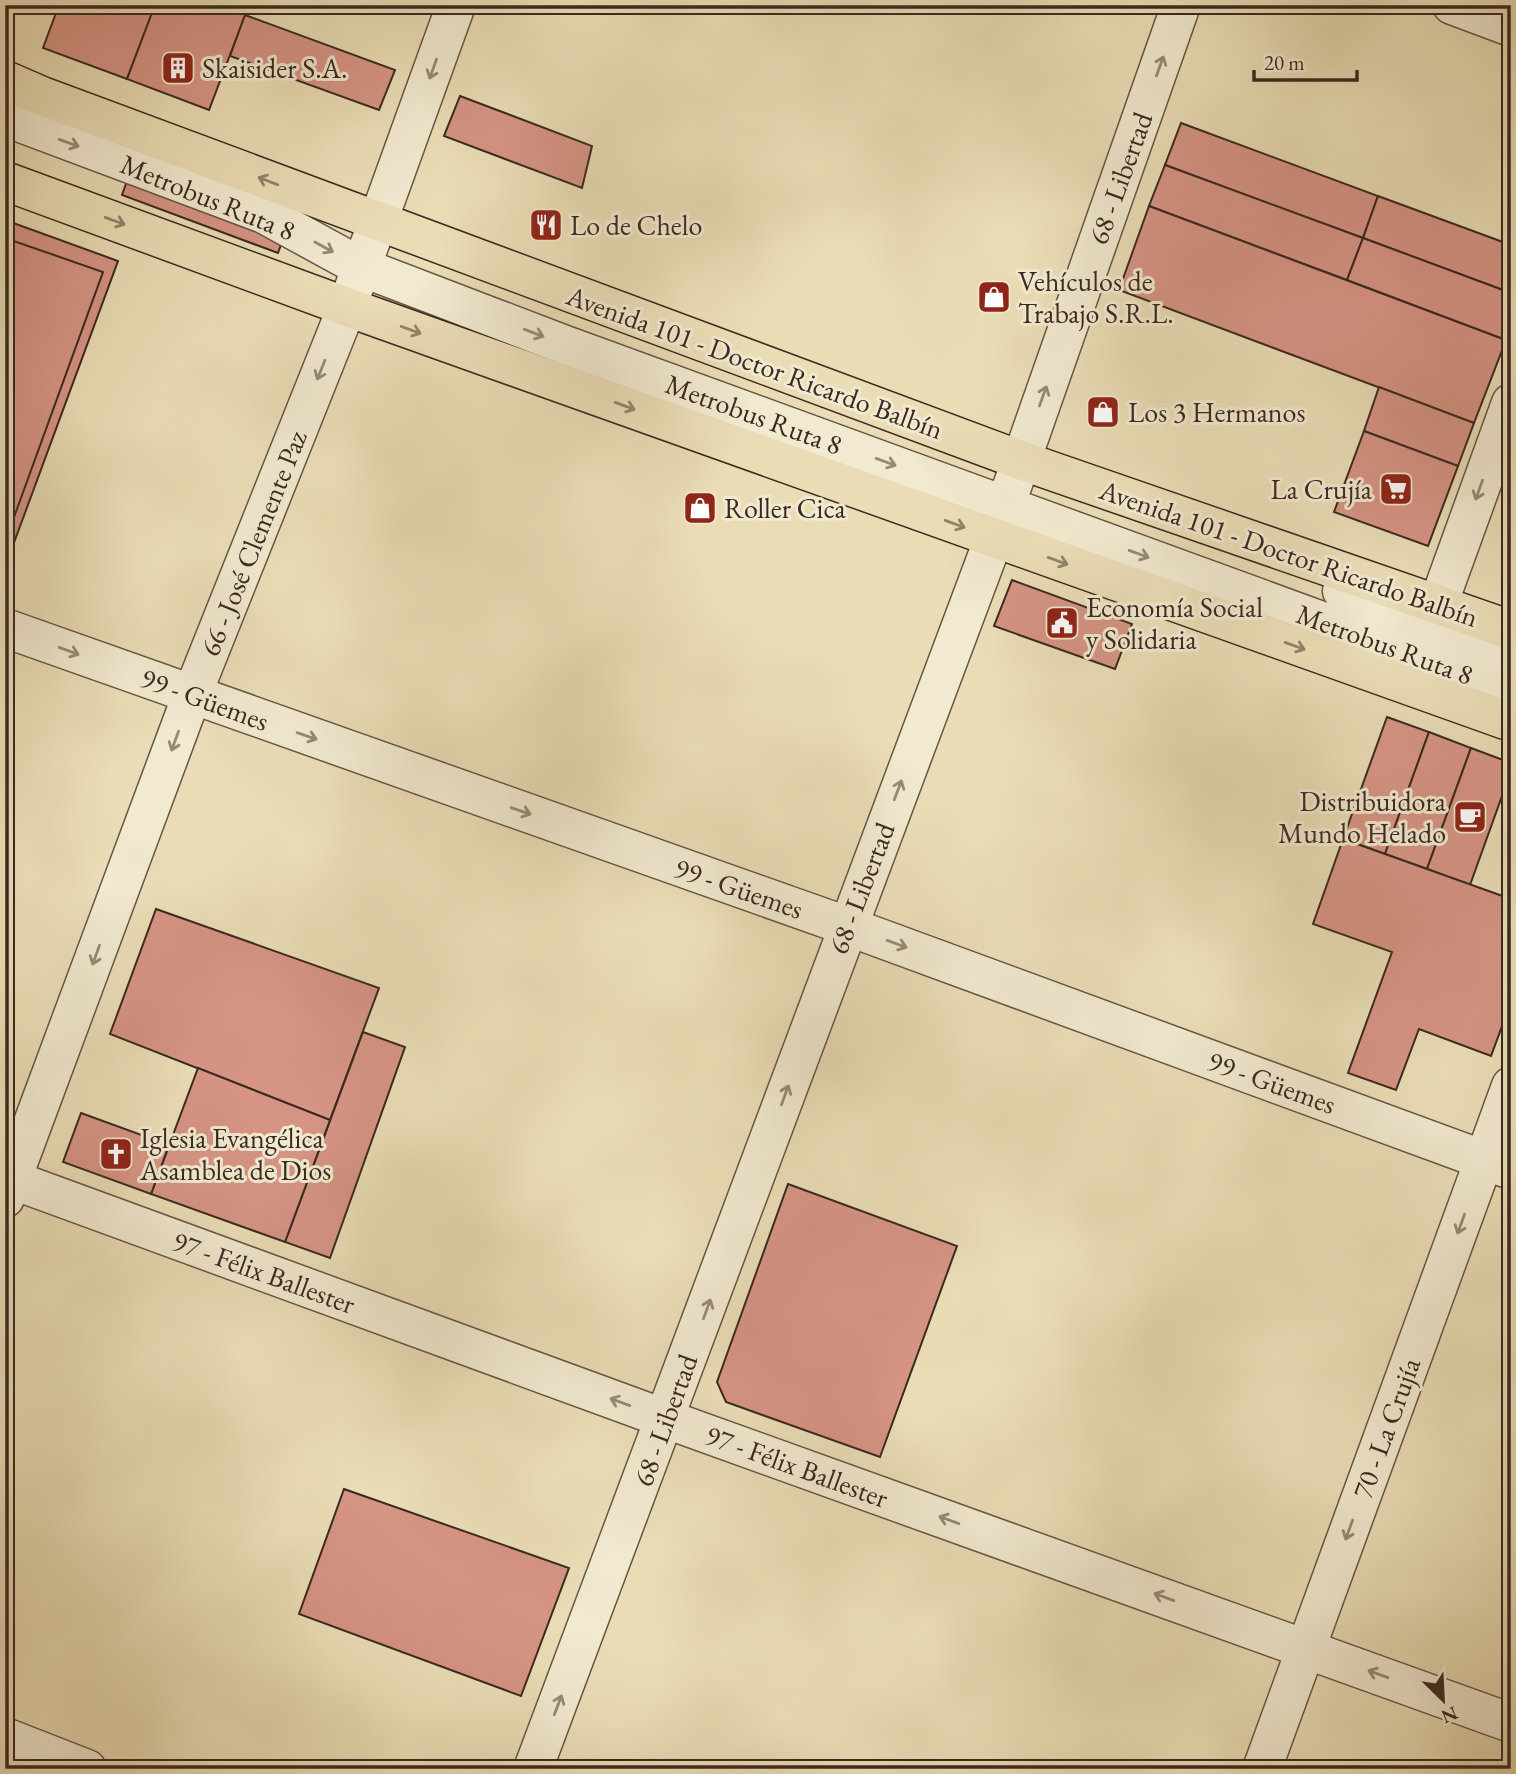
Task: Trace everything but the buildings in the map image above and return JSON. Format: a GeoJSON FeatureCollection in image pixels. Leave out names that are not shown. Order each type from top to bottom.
{"type":"FeatureCollection","features":[{"type":"Feature","properties":{"kind":"main road","name":"Avenida 101 - Doctor Ricardo Balbín"},"geometry":{"type":"LineString","coordinates":[[5,80],[442,246],[1009,495],[1424,642],[1511,630]]}},
{"type":"Feature","properties":{"kind":"main road","name":"Avenida 101 - Doctor Ricardo Balbín"},"geometry":{"type":"LineString","coordinates":[[5,180],[347,307],[1009,495],[1424,642],[1511,722]]}},
{"type":"Feature","properties":{"kind":"street","name":"66 - José Clemente Paz"},"geometry":{"type":"LineString","coordinates":[[8,1185],[192,695],[347,307],[456,5]]}},
{"type":"Feature","properties":{"kind":"street","name":"68 - Libertad"},"geometry":{"type":"LineString","coordinates":[[533,1769],[1009,495],[1181,5]]}},
{"type":"Feature","properties":{"kind":"street"},"geometry":{"type":"LineString","coordinates":[[1452,5],[1511,27]]}},
{"type":"Feature","properties":{"kind":"street","name":"Metrobus Ruta 8"},"geometry":{"type":"LineString","coordinates":[[5,117],[264,214],[361,267],[565,345],[1009,495]]}},
{"type":"Feature","properties":{"kind":"street"},"geometry":{"type":"LineString","coordinates":[[1424,642],[1511,402]]}},
{"type":"Feature","properties":{"kind":"street","name":"99 - Güemes"},"geometry":{"type":"LineString","coordinates":[[5,628],[847,926],[1497,1165]]}},
{"type":"Feature","properties":{"kind":"street","name":"Metrobus Ruta 8"},"geometry":{"type":"LineString","coordinates":[[1424,642],[1511,652]]}},
{"type":"Feature","properties":{"kind":"street","name":"Metrobus Ruta 8"},"geometry":{"type":"LineString","coordinates":[[1424,642],[1511,690]]}},
{"type":"Feature","properties":{"kind":"street","name":"70 - La Crujía"},"geometry":{"type":"LineString","coordinates":[[1262,1769],[1306,1648],[1497,1165],[1511,1086]]}},
{"type":"Feature","properties":{"kind":"street","name":"97 - Félix Ballester"},"geometry":{"type":"LineString","coordinates":[[8,1185],[1511,1723]]}},
{"type":"Feature","properties":{"kind":"street"},"geometry":{"type":"LineString","coordinates":[[5,1737],[88,1769]]}},
{"type":"Feature","properties":{"kind":"place","name":"Skaisider S.A."},"geometry":{"type":"Point","coordinates":[178,68]}},
{"type":"Feature","properties":{"kind":"place","name":"Lo de Chelo"},"geometry":{"type":"Point","coordinates":[546,225]}},
{"type":"Feature","properties":{"kind":"place","name":"Vehículos de Trabajo S.R.L."},"geometry":{"type":"Point","coordinates":[994,297]}},
{"type":"Feature","properties":{"kind":"place","name":"Los 3 Hermanos"},"geometry":{"type":"Point","coordinates":[1103,412]}},
{"type":"Feature","properties":{"kind":"place","name":"La Crujía"},"geometry":{"type":"Point","coordinates":[1396,489]}},
{"type":"Feature","properties":{"kind":"place","name":"Roller Cica"},"geometry":{"type":"Point","coordinates":[700,508]}},
{"type":"Feature","properties":{"kind":"place","name":"Economía Social y Solidaria"},"geometry":{"type":"Point","coordinates":[1062,623]}},
{"type":"Feature","properties":{"kind":"place","name":"Distribuidora Mundo Helado"},"geometry":{"type":"Point","coordinates":[1470,817]}},
{"type":"Feature","properties":{"kind":"place","name":"Iglesia Evangélica Asamblea de Dios"},"geometry":{"type":"Point","coordinates":[116,1154]}}]}
